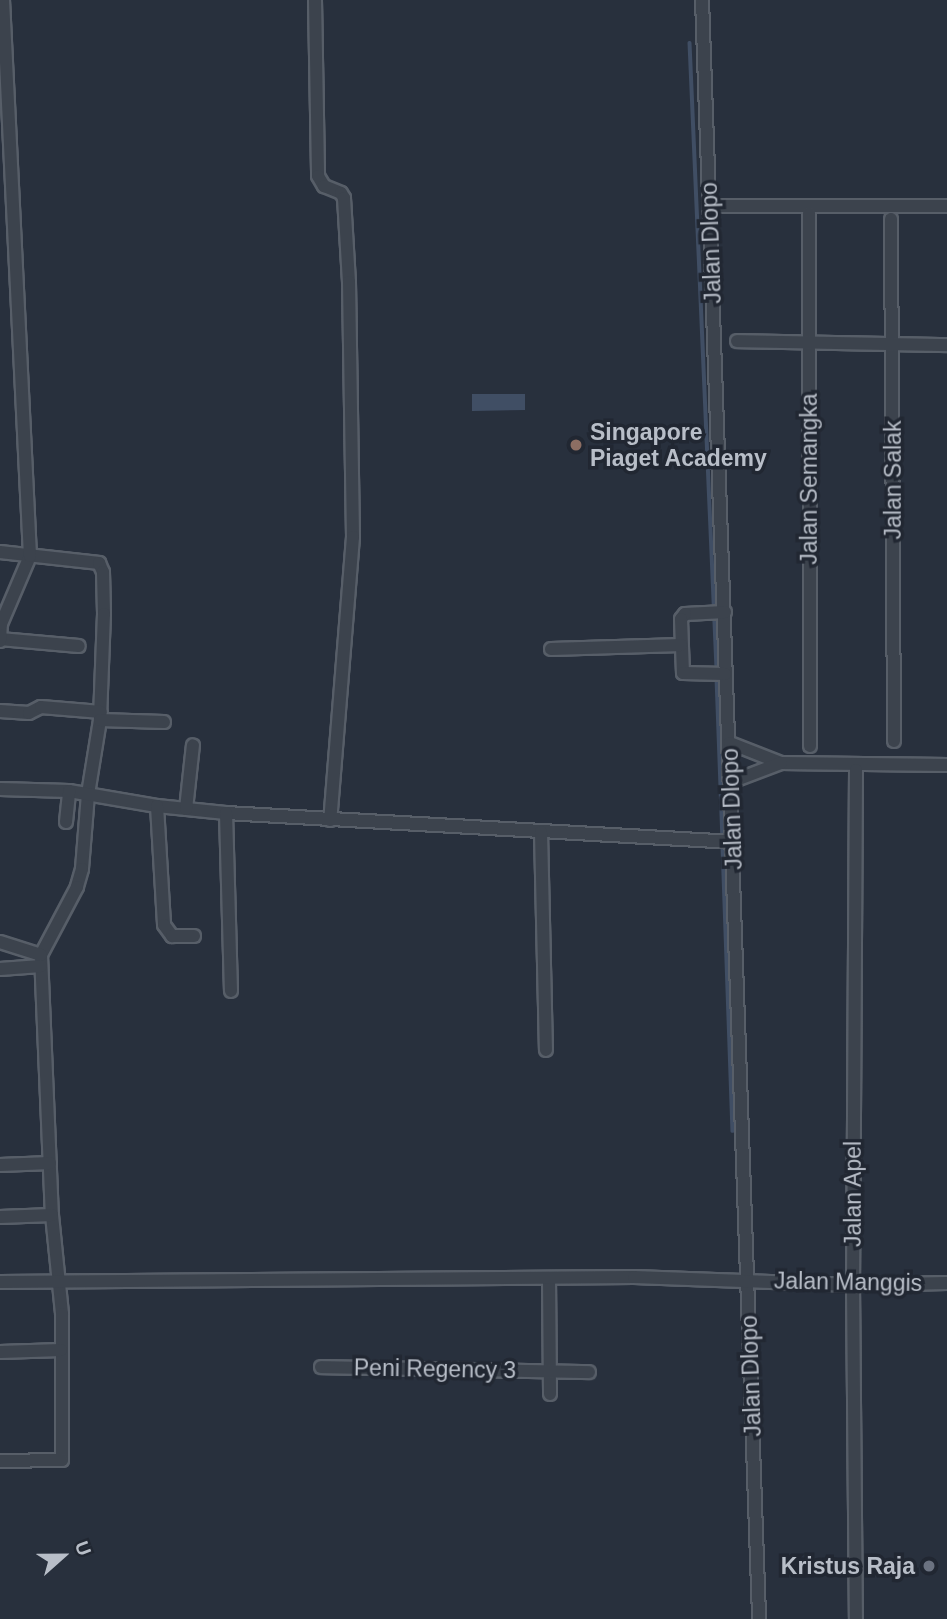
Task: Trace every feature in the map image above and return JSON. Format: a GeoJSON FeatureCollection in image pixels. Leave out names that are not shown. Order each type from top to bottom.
{"type":"FeatureCollection","features":[{"type":"Feature","properties":{"kind":"street"},"geometry":{"type":"LineString","coordinates":[[3,0],[30,556],[0,624],[0,640],[79,646]]}},
{"type":"Feature","properties":{"kind":"street"},"geometry":{"type":"LineString","coordinates":[[315,0],[318,176],[324,186],[341,193],[344,198],[349,282],[353,537],[330,820]]}},
{"type":"Feature","properties":{"kind":"street","name":"Jalan Dlopo"},"geometry":{"type":"LineString","coordinates":[[702,0],[710,206],[718,674],[730,743],[731,782],[727,842],[748,1280],[760,1619]]}},
{"type":"Feature","properties":{"kind":"street"},"geometry":{"type":"LineString","coordinates":[[710,206],[947,206]]}},
{"type":"Feature","properties":{"kind":"street","name":"Jalan Semangka"},"geometry":{"type":"LineString","coordinates":[[809,213],[810,746]]}},
{"type":"Feature","properties":{"kind":"street","name":"Jalan Salak"},"geometry":{"type":"LineString","coordinates":[[891,219],[894,741]]}},
{"type":"Feature","properties":{"kind":"street"},"geometry":{"type":"LineString","coordinates":[[737,341],[947,345]]}},
{"type":"Feature","properties":{"kind":"street"},"geometry":{"type":"LineString","coordinates":[[0,552],[93,562],[102,566],[104,614],[101,716],[88,794],[82,869],[77,887],[41,961],[61,1350],[62,1460],[0,1461]]}},
{"type":"Feature","properties":{"kind":"street"},"geometry":{"type":"LineString","coordinates":[[718,612],[682,615],[681,645],[683,673],[718,674]]}},
{"type":"Feature","properties":{"kind":"street"},"geometry":{"type":"LineString","coordinates":[[551,649],[681,645]]}},
{"type":"Feature","properties":{"kind":"street"},"geometry":{"type":"LineString","coordinates":[[0,711],[29,713],[41,707],[164,722]]}},
{"type":"Feature","properties":{"kind":"street"},"geometry":{"type":"LineString","coordinates":[[730,743],[781,764]]}},
{"type":"Feature","properties":{"kind":"street"},"geometry":{"type":"LineString","coordinates":[[187,809],[193,745]]}},
{"type":"Feature","properties":{"kind":"street"},"geometry":{"type":"LineString","coordinates":[[731,782],[781,764],[947,765]]}},
{"type":"Feature","properties":{"kind":"street","name":"Jalan Apel"},"geometry":{"type":"LineString","coordinates":[[856,770],[853,1285],[856,1619]]}},
{"type":"Feature","properties":{"kind":"street"},"geometry":{"type":"LineString","coordinates":[[0,789],[69,791],[157,806],[226,813],[727,842]]}},
{"type":"Feature","properties":{"kind":"street"},"geometry":{"type":"LineString","coordinates":[[66,822],[69,791]]}},
{"type":"Feature","properties":{"kind":"street"},"geometry":{"type":"LineString","coordinates":[[157,806],[164,925],[172,936],[194,936]]}},
{"type":"Feature","properties":{"kind":"street"},"geometry":{"type":"LineString","coordinates":[[226,813],[231,991]]}},
{"type":"Feature","properties":{"kind":"street"},"geometry":{"type":"LineString","coordinates":[[541,832],[546,1050]]}},
{"type":"Feature","properties":{"kind":"street"},"geometry":{"type":"LineString","coordinates":[[0,942],[41,961]]}},
{"type":"Feature","properties":{"kind":"street"},"geometry":{"type":"LineString","coordinates":[[0,970],[41,961]]}},
{"type":"Feature","properties":{"kind":"street"},"geometry":{"type":"LineString","coordinates":[[0,1165],[50,1163]]}},
{"type":"Feature","properties":{"kind":"street"},"geometry":{"type":"LineString","coordinates":[[0,1217],[52,1215]]}},
{"type":"Feature","properties":{"kind":"street","name":"Jalan Manggis"},"geometry":{"type":"LineString","coordinates":[[0,1282],[549,1278],[748,1280],[853,1285],[947,1283]]}},
{"type":"Feature","properties":{"kind":"street","name":"Peni Regency 3"},"geometry":{"type":"LineString","coordinates":[[549,1278],[550,1394]]}},
{"type":"Feature","properties":{"kind":"street"},"geometry":{"type":"LineString","coordinates":[[0,1352],[61,1350]]}},
{"type":"Feature","properties":{"kind":"street","name":"Peni Regency 3"},"geometry":{"type":"LineString","coordinates":[[321,1367],[589,1373]]}},
{"type":"Feature","properties":{"kind":"water"},"geometry":{"type":"Polygon","coordinates":[[[472,394],[525,394],[525,410],[472,411],[472,394]]]}},
{"type":"Feature","properties":{"kind":"waterway"},"geometry":{"type":"LineString","coordinates":[[690,43],[717,670]]}},
{"type":"Feature","properties":{"kind":"waterway"},"geometry":{"type":"LineString","coordinates":[[717,678],[723,838]]}},
{"type":"Feature","properties":{"kind":"waterway"},"geometry":{"type":"LineString","coordinates":[[723,846],[733,1131]]}},
{"type":"Feature","properties":{"kind":"place","name":"Singapore Piaget Academy"},"geometry":{"type":"Point","coordinates":[576,445]}},
{"type":"Feature","properties":{"kind":"place","name":"Kristus Raja"},"geometry":{"type":"Point","coordinates":[929,1566]}}]}
